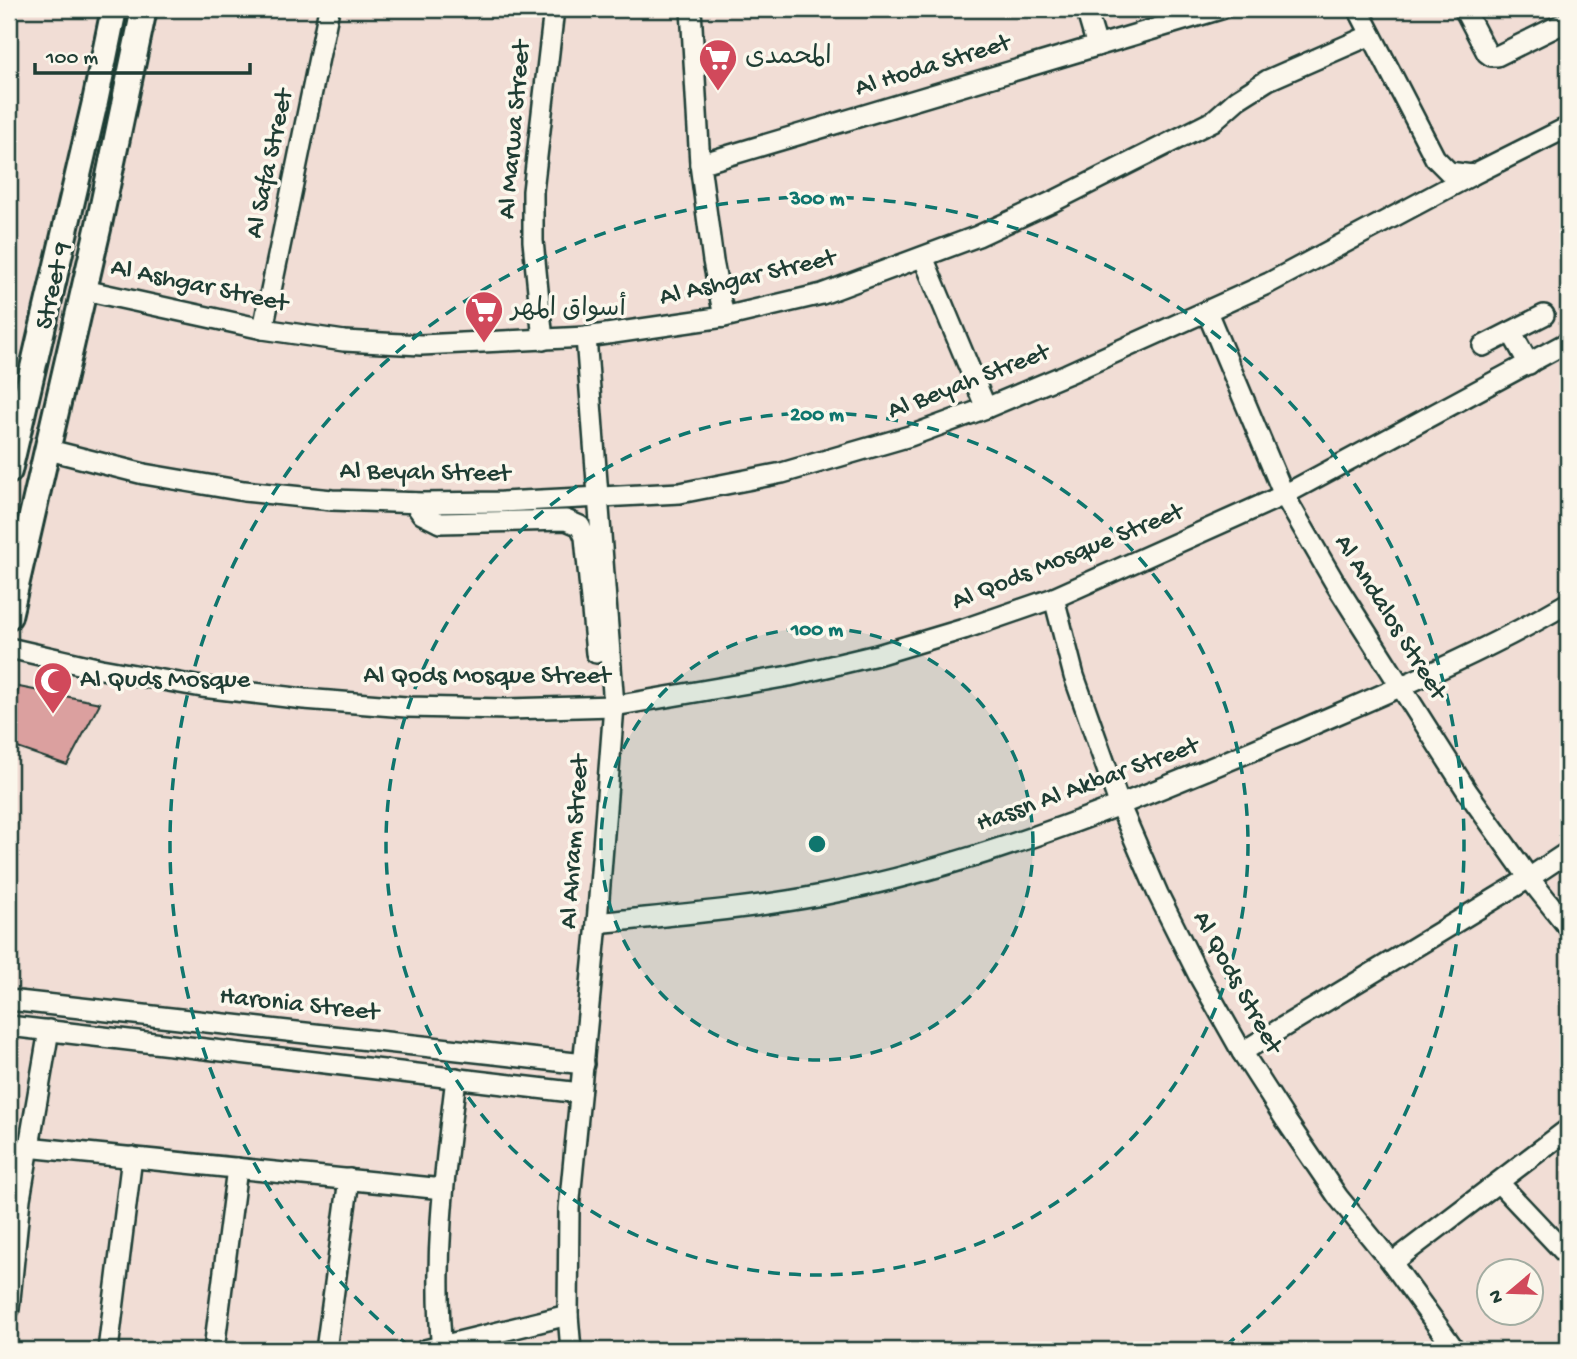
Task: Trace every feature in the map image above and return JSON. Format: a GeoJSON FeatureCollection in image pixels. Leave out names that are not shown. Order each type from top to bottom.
{"type":"FeatureCollection","features":[{"type":"Feature","properties":{"kind":"main road","name":"Street 9"},"geometry":{"type":"LineString","coordinates":[[9,471],[13,437],[92,116],[114,9]]}},
{"type":"Feature","properties":{"kind":"main road","name":"Street 9"},"geometry":{"type":"LineString","coordinates":[[9,616],[49,450],[144,9]]}},
{"type":"Feature","properties":{"kind":"street","name":"Al Safa Street"},"geometry":{"type":"LineString","coordinates":[[263,329],[329,9]]}},
{"type":"Feature","properties":{"kind":"street","name":"Al Marwa Street"},"geometry":{"type":"LineString","coordinates":[[543,340],[533,241],[533,191],[554,9]]}},
{"type":"Feature","properties":{"kind":"street"},"geometry":{"type":"LineString","coordinates":[[691,9],[700,164],[723,317]]}},
{"type":"Feature","properties":{"kind":"street"},"geometry":{"type":"LineString","coordinates":[[1086,9],[1097,46]]}},
{"type":"Feature","properties":{"kind":"street","name":"Al Hoda Street"},"geometry":{"type":"LineString","coordinates":[[700,164],[1221,9]]}},
{"type":"Feature","properties":{"kind":"street"},"geometry":{"type":"LineString","coordinates":[[1358,9],[1441,166],[1458,174],[1472,175]]}},
{"type":"Feature","properties":{"kind":"street"},"geometry":{"type":"LineString","coordinates":[[1464,9],[1486,53],[1491,56],[1497,56],[1568,21]]}},
{"type":"Feature","properties":{"kind":"street","name":"Al Ashgar Street"},"geometry":{"type":"LineString","coordinates":[[84,290],[263,329],[344,341],[421,345],[586,337],[723,317],[822,295],[978,236],[1077,190],[1213,121],[1238,99],[1268,80],[1371,35]]}},
{"type":"Feature","properties":{"kind":"street","name":"Al Beyah Street"},"geometry":{"type":"LineString","coordinates":[[49,450],[144,474],[244,491],[332,500],[414,503],[502,502],[680,493],[782,473],[910,436],[986,408],[1207,312],[1269,283],[1568,127]]}},
{"type":"Feature","properties":{"kind":"street"},"geometry":{"type":"LineString","coordinates":[[923,257],[986,408]]}},
{"type":"Feature","properties":{"kind":"street","name":"Al Andalos Street"},"geometry":{"type":"LineString","coordinates":[[1207,312],[1284,495],[1335,583],[1466,791],[1568,927]]}},
{"type":"Feature","properties":{"kind":"street"},"geometry":{"type":"LineString","coordinates":[[1483,346],[1544,315]]}},
{"type":"Feature","properties":{"kind":"street"},"geometry":{"type":"LineString","coordinates":[[1511,332],[1529,364]]}},
{"type":"Feature","properties":{"kind":"street","name":"Al Ahram Street"},"geometry":{"type":"LineString","coordinates":[[571,1350],[568,1315],[569,1209],[597,923],[614,706],[586,337]]}},
{"type":"Feature","properties":{"kind":"street","name":"Al Qods Mosque Street"},"geometry":{"type":"LineString","coordinates":[[9,648],[189,685],[304,699],[406,707],[508,709],[614,706],[789,676],[964,629],[1054,598],[1284,495],[1568,342]]}},
{"type":"Feature","properties":{"kind":"street"},"geometry":{"type":"LineString","coordinates":[[414,503],[422,514],[440,523],[566,520],[580,526],[585,537],[598,675],[606,697],[614,706]]}},
{"type":"Feature","properties":{"kind":"street","name":"Al Qods Street"},"geometry":{"type":"LineString","coordinates":[[1054,598],[1074,676],[1120,806],[1158,894],[1199,976],[1242,1052],[1338,1197],[1392,1264],[1455,1350]]}},
{"type":"Feature","properties":{"kind":"street","name":"Hassn Al Akbar Street"},"geometry":{"type":"LineString","coordinates":[[597,923],[732,909],[824,894],[1003,848],[1120,806],[1400,687],[1482,650],[1568,603]]}},
{"type":"Feature","properties":{"kind":"street"},"geometry":{"type":"LineString","coordinates":[[1242,1052],[1568,852]]}},
{"type":"Feature","properties":{"kind":"street","name":"Haronia Street"},"geometry":{"type":"LineString","coordinates":[[9,1000],[584,1064]]}},
{"type":"Feature","properties":{"kind":"street","name":"Haronia Street"},"geometry":{"type":"LineString","coordinates":[[9,1026],[580,1093]]}},
{"type":"Feature","properties":{"kind":"street"},"geometry":{"type":"LineString","coordinates":[[9,1309],[27,1147],[49,1030]]}},
{"type":"Feature","properties":{"kind":"street"},"geometry":{"type":"LineString","coordinates":[[456,1079],[443,1189],[436,1349],[568,1315]]}},
{"type":"Feature","properties":{"kind":"street"},"geometry":{"type":"LineString","coordinates":[[1392,1264],[1500,1184],[1568,1129]]}},
{"type":"Feature","properties":{"kind":"street"},"geometry":{"type":"LineString","coordinates":[[27,1147],[443,1189]]}},
{"type":"Feature","properties":{"kind":"street"},"geometry":{"type":"LineString","coordinates":[[108,1350],[132,1157]]}},
{"type":"Feature","properties":{"kind":"street"},"geometry":{"type":"LineString","coordinates":[[214,1350],[237,1168]]}},
{"type":"Feature","properties":{"kind":"street"},"geometry":{"type":"LineString","coordinates":[[326,1350],[349,1179]]}},
{"type":"Feature","properties":{"kind":"street"},"geometry":{"type":"LineString","coordinates":[[1500,1184],[1568,1256]]}},
{"type":"Feature","properties":{"kind":"building","name":"Al Quds Mosque"},"geometry":{"type":"Polygon","coordinates":[[[19,687],[100,703],[67,765],[9,745],[9,727],[19,687]]]}},
{"type":"Feature","properties":{"kind":"place","name":"المحمدى"},"geometry":{"type":"Point","coordinates":[718,92]}},
{"type":"Feature","properties":{"kind":"place","name":"أسواق المهر"},"geometry":{"type":"Point","coordinates":[484,344]}},
{"type":"Feature","properties":{"kind":"place","name":"Al Quds Mosque"},"geometry":{"type":"Point","coordinates":[53,715]}}]}
